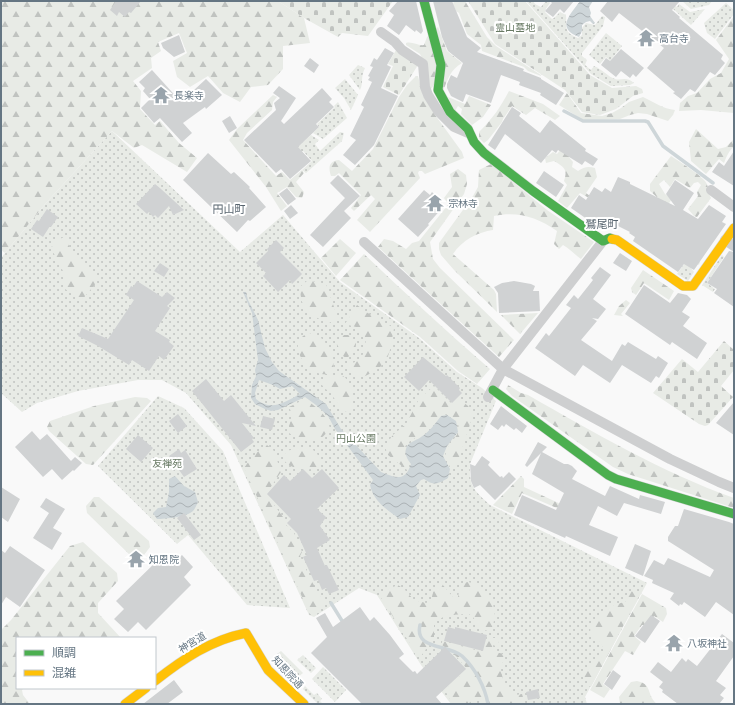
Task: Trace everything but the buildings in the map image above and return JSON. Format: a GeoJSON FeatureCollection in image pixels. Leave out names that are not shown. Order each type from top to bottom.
{"type":"FeatureCollection","features":[{"type":"Feature","properties":{"kind":"street"},"geometry":{"type":"LineString","coordinates":[[424,1],[441,65],[438,90],[450,112],[463,124],[474,142],[484,154],[603,241]]}},
{"type":"Feature","properties":{"kind":"street"},"geometry":{"type":"LineString","coordinates":[[381,32],[395,42],[402,50],[423,64],[425,87],[438,111],[454,127],[471,135]]}},
{"type":"Feature","properties":{"kind":"street"},"geometry":{"type":"LineString","coordinates":[[711,190],[734,207]]}},
{"type":"Feature","properties":{"kind":"street"},"geometry":{"type":"LineString","coordinates":[[734,228],[693,286],[688,287],[683,286],[617,240],[610,238],[603,241],[503,369],[490,394],[616,479],[734,514]]}},
{"type":"Feature","properties":{"kind":"street"},"geometry":{"type":"LineString","coordinates":[[726,240],[734,246]]}},
{"type":"Feature","properties":{"kind":"street"},"geometry":{"type":"LineString","coordinates":[[364,242],[503,369],[670,459],[734,488]]}},
{"type":"Feature","properties":{"kind":"street","name":"神宮道"},"geometry":{"type":"LineString","coordinates":[[156,680],[206,645],[226,637],[246,633]]}},
{"type":"Feature","properties":{"kind":"street","name":"知恩院通"},"geometry":{"type":"LineString","coordinates":[[246,633],[268,670],[304,704]]}},
{"type":"Feature","properties":{"kind":"street"},"geometry":{"type":"LineString","coordinates":[[125,704],[145,689]]}},
{"type":"Feature","properties":{"kind":"green space"},"geometry":{"type":"Polygon","coordinates":[[[1,1],[278,1],[304,18],[310,43],[283,46],[283,69],[268,85],[251,87],[240,102],[223,93],[208,76],[190,87],[177,77],[173,61],[187,53],[179,33],[158,42],[161,51],[151,58],[152,68],[133,81],[141,91],[140,109],[155,125],[160,121],[179,143],[197,158],[187,172],[142,145],[134,148],[112,131],[46,203],[5,253],[1,250],[1,1]]]}},
{"type":"Feature","properties":{"kind":"green space"},"geometry":{"type":"Polygon","coordinates":[[[278,1],[393,1],[368,36],[342,33],[338,37],[304,18],[278,1]]]}},
{"type":"Feature","properties":{"kind":"green space"},"geometry":{"type":"Polygon","coordinates":[[[454,1],[465,1],[487,37],[496,46],[541,76],[528,71],[524,67],[482,51],[481,45],[467,34],[459,13],[456,11],[453,4],[454,1]]]}},
{"type":"Feature","properties":{"kind":"green space","name":"霊山墓地"},"geometry":{"type":"Polygon","coordinates":[[[468,1],[525,1],[590,75],[612,88],[636,86],[642,89],[643,93],[633,96],[616,109],[600,115],[582,112],[565,90],[495,44],[468,1]]]}},
{"type":"Feature","properties":{"kind":"green space"},"geometry":{"type":"Polygon","coordinates":[[[526,1],[533,1],[541,7],[546,1],[549,1],[550,3],[545,12],[552,19],[560,12],[566,15],[566,26],[568,32],[578,38],[582,35],[582,28],[586,23],[595,25],[602,16],[605,17],[603,26],[582,53],[582,56],[587,60],[585,65],[591,70],[594,66],[597,67],[615,79],[626,79],[634,83],[630,85],[611,86],[591,74],[526,1]]]}},
{"type":"Feature","properties":{"kind":"green space"},"geometry":{"type":"Polygon","coordinates":[[[682,1],[712,1],[709,5],[691,9],[682,1]]]}},
{"type":"Feature","properties":{"kind":"green space"},"geometry":{"type":"Polygon","coordinates":[[[726,3],[734,10],[734,14],[715,39],[707,33],[704,23],[726,3]]]}},
{"type":"Feature","properties":{"kind":"green space"},"geometry":{"type":"Polygon","coordinates":[[[679,4],[690,12],[705,9],[691,25],[672,8],[674,5],[677,7],[679,4]]]}},
{"type":"Feature","properties":{"kind":"green space"},"geometry":{"type":"Polygon","coordinates":[[[734,16],[734,113],[701,110],[679,111],[680,103],[688,96],[697,93],[710,79],[721,73],[729,59],[716,40],[734,16]]]}},
{"type":"Feature","properties":{"kind":"green space"},"geometry":{"type":"Polygon","coordinates":[[[438,27],[447,51],[462,63],[452,72],[443,91],[436,82],[429,92],[423,60],[420,54],[406,45],[406,43],[424,45],[427,37],[438,27]]]}},
{"type":"Feature","properties":{"kind":"green space"},"geometry":{"type":"Polygon","coordinates":[[[606,33],[622,46],[610,61],[606,57],[600,64],[589,55],[606,33]]]}},
{"type":"Feature","properties":{"kind":"green space"},"geometry":{"type":"Polygon","coordinates":[[[396,50],[418,65],[399,95],[383,87],[393,66],[388,64],[396,50]]]}},
{"type":"Feature","properties":{"kind":"green space"},"geometry":{"type":"Polygon","coordinates":[[[358,65],[365,68],[360,90],[349,75],[358,65]]]}},
{"type":"Feature","properties":{"kind":"green space"},"geometry":{"type":"Polygon","coordinates":[[[416,76],[418,76],[423,96],[462,152],[464,158],[425,174],[422,171],[419,171],[418,173],[420,178],[370,232],[357,220],[375,199],[371,195],[354,211],[351,208],[361,195],[339,173],[335,176],[331,176],[330,165],[331,163],[339,160],[352,171],[373,149],[399,97],[407,85],[416,76]]]}},
{"type":"Feature","properties":{"kind":"green space"},"geometry":{"type":"Polygon","coordinates":[[[345,79],[358,95],[351,110],[344,98],[335,88],[345,79]]]}},
{"type":"Feature","properties":{"kind":"green space"},"geometry":{"type":"Polygon","coordinates":[[[509,91],[543,104],[560,116],[555,120],[535,108],[526,115],[512,106],[502,122],[484,143],[479,138],[479,132],[496,113],[509,91]]]}},
{"type":"Feature","properties":{"kind":"green space"},"geometry":{"type":"Polygon","coordinates":[[[567,93],[581,113],[602,116],[612,113],[629,102],[643,97],[663,107],[675,110],[668,121],[647,114],[638,113],[620,119],[583,120],[559,105],[567,93]]]}},
{"type":"Feature","properties":{"kind":"green space"},"geometry":{"type":"Polygon","coordinates":[[[273,95],[277,97],[273,102],[272,110],[247,133],[243,140],[276,176],[282,172],[290,180],[302,170],[304,173],[296,182],[304,192],[302,198],[296,197],[287,187],[277,193],[287,206],[281,211],[266,187],[229,140],[237,129],[273,95]]]}},
{"type":"Feature","properties":{"kind":"green space"},"geometry":{"type":"Polygon","coordinates":[[[469,96],[491,105],[483,117],[472,125],[461,114],[462,109],[458,106],[455,111],[448,97],[465,104],[469,96]]]}},
{"type":"Feature","properties":{"kind":"green space"},"geometry":{"type":"Polygon","coordinates":[[[338,102],[347,118],[323,139],[313,133],[319,127],[317,124],[335,107],[334,106],[338,102]]]}},
{"type":"Feature","properties":{"kind":"green space"},"geometry":{"type":"Polygon","coordinates":[[[696,129],[718,149],[726,147],[734,139],[734,147],[729,152],[724,163],[719,159],[706,174],[691,161],[689,142],[696,129]]]}},
{"type":"Feature","properties":{"kind":"green space","name":"円山公園"},"geometry":{"type":"Polygon","coordinates":[[[112,131],[240,252],[283,215],[340,282],[419,338],[457,372],[482,388],[496,401],[470,464],[470,478],[476,492],[490,505],[647,583],[585,697],[587,704],[451,704],[421,665],[377,595],[359,588],[314,617],[309,615],[231,445],[186,393],[162,380],[138,380],[78,391],[37,403],[22,412],[1,393],[1,258],[46,203],[112,131]]]}},
{"type":"Feature","properties":{"kind":"green space"},"geometry":{"type":"Polygon","coordinates":[[[340,132],[344,133],[342,141],[306,173],[302,170],[312,161],[303,151],[298,154],[294,150],[311,135],[319,140],[315,144],[320,151],[340,132]]]}},
{"type":"Feature","properties":{"kind":"green space"},"geometry":{"type":"Polygon","coordinates":[[[568,141],[569,157],[573,162],[572,167],[578,171],[586,167],[595,168],[597,177],[586,193],[590,196],[589,198],[580,193],[567,208],[558,201],[567,185],[564,181],[566,174],[565,171],[554,161],[546,163],[545,158],[553,152],[557,154],[568,141]]]}},
{"type":"Feature","properties":{"kind":"green space"},"geometry":{"type":"Polygon","coordinates":[[[671,156],[698,175],[707,185],[711,198],[697,217],[694,216],[688,209],[698,196],[697,192],[701,185],[698,182],[694,183],[690,188],[675,179],[670,187],[664,180],[659,184],[665,194],[672,199],[667,206],[650,191],[650,184],[671,156]]]}},
{"type":"Feature","properties":{"kind":"green space"},"geometry":{"type":"Polygon","coordinates":[[[491,164],[547,210],[594,242],[581,259],[563,245],[559,249],[554,244],[557,231],[542,222],[527,216],[511,214],[494,216],[493,230],[482,233],[466,241],[453,254],[494,290],[496,294],[497,312],[454,270],[441,255],[439,249],[439,243],[478,187],[479,170],[491,164]]]}},
{"type":"Feature","properties":{"kind":"green space"},"geometry":{"type":"Polygon","coordinates":[[[458,169],[466,175],[467,184],[464,194],[430,242],[433,259],[440,268],[514,340],[499,357],[378,247],[384,239],[393,241],[406,249],[412,243],[419,241],[447,206],[447,202],[444,198],[452,187],[450,174],[458,169]]]}},
{"type":"Feature","properties":{"kind":"green space"},"geometry":{"type":"Polygon","coordinates":[[[64,237],[68,238],[71,251],[97,276],[97,282],[81,301],[64,288],[64,273],[51,248],[54,242],[64,237]]]}},
{"type":"Feature","properties":{"kind":"green space"},"geometry":{"type":"Polygon","coordinates":[[[340,239],[356,253],[336,276],[321,258],[340,239]]]}},
{"type":"Feature","properties":{"kind":"green space"},"geometry":{"type":"Polygon","coordinates":[[[364,254],[490,369],[477,384],[458,371],[420,337],[340,280],[364,254]]]}},
{"type":"Feature","properties":{"kind":"green space"},"geometry":{"type":"Polygon","coordinates":[[[687,254],[700,262],[699,265],[697,264],[691,268],[694,272],[688,281],[677,274],[685,263],[687,254]]]}},
{"type":"Feature","properties":{"kind":"green space"},"geometry":{"type":"Polygon","coordinates":[[[722,255],[724,257],[707,283],[715,289],[713,292],[702,285],[722,255]]]}},
{"type":"Feature","properties":{"kind":"green space"},"geometry":{"type":"Polygon","coordinates":[[[643,270],[674,291],[669,300],[644,283],[636,295],[632,292],[631,288],[643,270]]]}},
{"type":"Feature","properties":{"kind":"green space"},"geometry":{"type":"Polygon","coordinates":[[[308,280],[326,284],[335,310],[336,319],[329,323],[311,314],[304,307],[300,287],[308,280]]]}},
{"type":"Feature","properties":{"kind":"green space"},"geometry":{"type":"Polygon","coordinates":[[[626,300],[630,303],[621,314],[623,316],[614,315],[619,306],[626,300]]]}},
{"type":"Feature","properties":{"kind":"green space"},"geometry":{"type":"Polygon","coordinates":[[[357,305],[394,328],[389,352],[384,363],[372,373],[363,377],[357,375],[345,366],[360,360],[365,350],[366,338],[356,327],[345,324],[357,305]]]}},
{"type":"Feature","properties":{"kind":"green space"},"geometry":{"type":"Polygon","coordinates":[[[538,313],[520,334],[501,315],[538,313]]]}},
{"type":"Feature","properties":{"kind":"green space"},"geometry":{"type":"Polygon","coordinates":[[[309,333],[321,338],[330,350],[333,365],[329,373],[322,374],[315,372],[302,360],[298,345],[301,338],[309,333]]]}},
{"type":"Feature","properties":{"kind":"green space"},"geometry":{"type":"Polygon","coordinates":[[[344,335],[349,335],[356,342],[354,352],[346,358],[340,353],[337,347],[338,341],[344,335]]]}},
{"type":"Feature","properties":{"kind":"green space"},"geometry":{"type":"Polygon","coordinates":[[[724,341],[734,350],[734,370],[721,386],[733,397],[708,425],[705,426],[699,424],[653,393],[682,359],[698,372],[724,341]]]}},
{"type":"Feature","properties":{"kind":"green space"},"geometry":{"type":"Polygon","coordinates":[[[339,374],[348,381],[353,393],[352,405],[345,412],[330,392],[322,385],[329,377],[339,374]]]}},
{"type":"Feature","properties":{"kind":"green space"},"geometry":{"type":"Polygon","coordinates":[[[508,385],[654,464],[707,488],[734,498],[734,508],[628,474],[613,467],[512,396],[506,389],[508,385]]]}},
{"type":"Feature","properties":{"kind":"green space"},"geometry":{"type":"Polygon","coordinates":[[[434,386],[452,404],[458,398],[468,406],[473,415],[456,468],[451,469],[445,456],[448,447],[459,432],[458,421],[449,414],[440,415],[419,436],[406,444],[404,453],[409,464],[407,470],[388,455],[386,450],[387,443],[393,435],[406,424],[419,399],[434,386]]]}},
{"type":"Feature","properties":{"kind":"green space","name":"友禅苑"},"geometry":{"type":"Polygon","coordinates":[[[158,396],[184,408],[223,451],[290,608],[247,605],[188,535],[177,544],[98,466],[158,396]]]}},
{"type":"Feature","properties":{"kind":"green space"},"geometry":{"type":"Polygon","coordinates":[[[135,397],[147,398],[151,401],[93,465],[86,464],[49,431],[47,427],[50,421],[94,406],[135,397]]]}},
{"type":"Feature","properties":{"kind":"green space"},"geometry":{"type":"Polygon","coordinates":[[[305,399],[324,415],[329,424],[330,429],[317,440],[303,440],[294,437],[288,431],[292,414],[289,407],[305,399]]]}},
{"type":"Feature","properties":{"kind":"green space"},"geometry":{"type":"Polygon","coordinates":[[[267,445],[274,451],[281,472],[266,494],[283,517],[284,523],[294,533],[302,552],[300,556],[324,603],[323,606],[313,615],[310,614],[307,608],[244,468],[254,455],[267,445]]]}},
{"type":"Feature","properties":{"kind":"green space"},"geometry":{"type":"Polygon","coordinates":[[[304,447],[313,450],[319,457],[320,463],[317,467],[312,469],[297,468],[290,466],[285,462],[284,457],[286,451],[304,447]]]}},
{"type":"Feature","properties":{"kind":"green space"},"geometry":{"type":"Polygon","coordinates":[[[521,476],[524,479],[524,487],[565,506],[559,509],[522,493],[512,514],[493,505],[521,476]]]}},
{"type":"Feature","properties":{"kind":"green space"},"geometry":{"type":"Polygon","coordinates":[[[94,497],[99,497],[149,541],[150,547],[141,559],[134,559],[87,513],[86,506],[94,497]]]}},
{"type":"Feature","properties":{"kind":"green space"},"geometry":{"type":"Polygon","coordinates":[[[83,542],[117,573],[118,581],[98,603],[98,613],[120,637],[16,637],[16,689],[23,689],[23,695],[30,704],[1,704],[1,630],[11,620],[70,546],[83,542]]]}},
{"type":"Feature","properties":{"kind":"green space"},"geometry":{"type":"Polygon","coordinates":[[[467,582],[473,583],[484,591],[493,604],[495,616],[492,629],[488,631],[481,629],[473,617],[469,614],[447,615],[434,622],[434,638],[421,656],[412,647],[380,596],[386,590],[398,585],[414,600],[426,603],[431,601],[434,588],[442,584],[453,597],[458,597],[460,586],[467,582]]]}},
{"type":"Feature","properties":{"kind":"green space"},"geometry":{"type":"Polygon","coordinates":[[[631,591],[640,594],[591,687],[589,686],[587,680],[580,674],[587,667],[600,659],[603,651],[601,643],[590,630],[603,610],[625,602],[631,591]]]}},
{"type":"Feature","properties":{"kind":"green space"},"geometry":{"type":"Polygon","coordinates":[[[642,594],[666,608],[667,614],[663,622],[654,616],[649,625],[642,625],[634,636],[641,642],[633,655],[625,651],[603,684],[610,689],[604,698],[590,690],[642,594]]]}},
{"type":"Feature","properties":{"kind":"green space"},"geometry":{"type":"Polygon","coordinates":[[[487,638],[495,638],[499,641],[498,647],[493,645],[491,650],[504,655],[505,659],[500,667],[505,687],[516,695],[522,694],[525,704],[483,704],[479,697],[467,704],[454,704],[450,700],[445,690],[467,669],[456,656],[442,645],[442,641],[483,652],[487,638]]]}},
{"type":"Feature","properties":{"kind":"green space"},"geometry":{"type":"Polygon","coordinates":[[[281,651],[303,673],[297,678],[299,680],[296,683],[278,664],[277,654],[281,651]]]}},
{"type":"Feature","properties":{"kind":"green space"},"geometry":{"type":"Polygon","coordinates":[[[303,655],[316,668],[311,673],[297,660],[303,655]]]}},
{"type":"Feature","properties":{"kind":"green space"},"geometry":{"type":"Polygon","coordinates":[[[323,667],[346,690],[335,702],[312,679],[323,667]]]}},
{"type":"Feature","properties":{"kind":"green space"},"geometry":{"type":"Polygon","coordinates":[[[631,682],[642,682],[647,687],[651,697],[657,704],[620,704],[619,697],[631,682]]]}},
{"type":"Feature","properties":{"kind":"green space"},"geometry":{"type":"Polygon","coordinates":[[[305,686],[314,695],[317,693],[322,699],[320,701],[323,704],[318,704],[303,689],[305,686]]]}},
{"type":"Feature","properties":{"kind":"water"},"geometry":{"type":"Polygon","coordinates":[[[580,1],[593,1],[589,7],[591,13],[590,16],[595,23],[593,24],[590,21],[582,25],[582,31],[579,37],[572,33],[566,25],[569,16],[580,1]]]}},
{"type":"Feature","properties":{"kind":"water"},"geometry":{"type":"Polygon","coordinates":[[[243,292],[246,292],[248,300],[258,320],[265,348],[272,362],[279,371],[326,404],[341,429],[381,472],[396,477],[406,474],[411,464],[406,453],[408,445],[427,433],[441,416],[447,415],[456,421],[458,432],[447,446],[443,456],[450,469],[448,478],[436,483],[431,483],[424,479],[421,480],[416,486],[420,495],[408,517],[400,519],[378,501],[374,496],[370,485],[373,480],[335,429],[328,416],[316,405],[305,397],[278,410],[271,411],[255,404],[251,398],[252,385],[256,376],[255,370],[258,360],[252,313],[243,292]],[[259,380],[255,393],[256,399],[262,403],[273,405],[284,403],[300,394],[292,386],[280,389],[259,380]]]}},
{"type":"Feature","properties":{"kind":"water"},"geometry":{"type":"Polygon","coordinates":[[[175,476],[184,486],[195,492],[198,502],[193,511],[186,515],[157,519],[153,513],[158,508],[166,507],[169,492],[169,479],[175,476]]]}},
{"type":"Feature","properties":{"kind":"waterway"},"geometry":{"type":"LineString","coordinates":[[564,111],[583,121],[648,122],[663,146],[713,183]]}},
{"type":"Feature","properties":{"kind":"waterway"},"geometry":{"type":"LineString","coordinates":[[331,603],[344,624]]}},
{"type":"Feature","properties":{"kind":"waterway"},"geometry":{"type":"LineString","coordinates":[[420,625],[422,639],[427,643],[456,652],[467,661],[479,678],[488,704]]}},
{"type":"Feature","properties":{"kind":"traffic: fast"},"geometry":{"type":"LineString","coordinates":[[424,1],[441,65],[438,90],[450,112],[468,129],[474,142],[484,153],[533,191],[603,241],[610,238],[612,239]]}},
{"type":"Feature","properties":{"kind":"traffic: fast"},"geometry":{"type":"LineString","coordinates":[[493,390],[608,475],[616,479],[734,514]]}},
{"type":"Feature","properties":{"kind":"traffic: slow"},"geometry":{"type":"LineString","coordinates":[[612,239],[617,240],[683,286],[693,286],[734,228]]}},
{"type":"Feature","properties":{"kind":"traffic: slow"},"geometry":{"type":"LineString","coordinates":[[156,680],[176,665],[209,645],[246,633],[268,670],[304,704]]}},
{"type":"Feature","properties":{"kind":"traffic: slow"},"geometry":{"type":"LineString","coordinates":[[125,704],[145,689]]}},
{"type":"Feature","properties":{"kind":"place","name":"高台寺"},"geometry":{"type":"Point","coordinates":[646,38]}},
{"type":"Feature","properties":{"kind":"place","name":"長楽寺"},"geometry":{"type":"Point","coordinates":[161,95]}},
{"type":"Feature","properties":{"kind":"place","name":"宗林寺"},"geometry":{"type":"Point","coordinates":[435,203]}},
{"type":"Feature","properties":{"kind":"place","name":"知恩院"},"geometry":{"type":"Point","coordinates":[136,559]}},
{"type":"Feature","properties":{"kind":"place","name":"八坂神社"},"geometry":{"type":"Point","coordinates":[674,643]}},
{"type":"Feature","properties":{"kind":"district","name":"円山町"},"geometry":{"type":"Point","coordinates":[229,209]}},
{"type":"Feature","properties":{"kind":"district","name":"鷲尾町"},"geometry":{"type":"Point","coordinates":[602,224]}}]}
